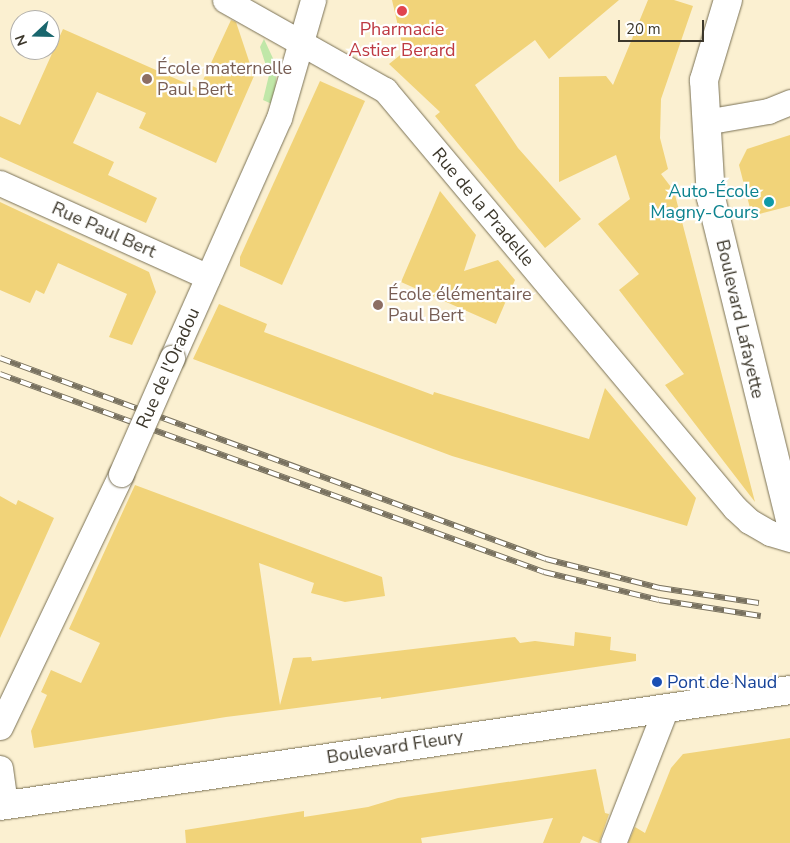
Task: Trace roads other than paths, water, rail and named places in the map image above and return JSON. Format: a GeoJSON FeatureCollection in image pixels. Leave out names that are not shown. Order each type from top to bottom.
{"type":"FeatureCollection","features":[{"type":"Feature","properties":{"kind":"main road","name":"Boulevard Lafayette"},"geometry":{"type":"LineString","coordinates":[[728,0],[704,80],[711,198],[790,519]]}},
{"type":"Feature","properties":{"kind":"main road","name":"Boulevard Fleury"},"geometry":{"type":"LineString","coordinates":[[3,806],[493,732],[665,710],[790,690]]}},
{"type":"Feature","properties":{"kind":"street","name":"Rue de la Pradelle"},"geometry":{"type":"LineString","coordinates":[[225,0],[386,90],[735,508],[749,521],[770,533],[790,539]]}},
{"type":"Feature","properties":{"kind":"street","name":"Rue de l'Oradou"},"geometry":{"type":"LineString","coordinates":[[0,727],[121,474],[279,118],[313,0]]}},
{"type":"Feature","properties":{"kind":"street"},"geometry":{"type":"LineString","coordinates":[[705,122],[768,111],[790,102]]}},
{"type":"Feature","properties":{"kind":"street","name":"Rue Paul Bert"},"geometry":{"type":"LineString","coordinates":[[0,183],[208,277]]}},
{"type":"Feature","properties":{"kind":"street"},"geometry":{"type":"LineString","coordinates":[[613,843],[665,710]]}},
{"type":"Feature","properties":{"kind":"street"},"geometry":{"type":"LineString","coordinates":[[0,768],[3,806]]}},
{"type":"Feature","properties":{"kind":"railway"},"geometry":{"type":"LineString","coordinates":[[0,358],[546,559],[660,588],[759,603]]}},
{"type":"Feature","properties":{"kind":"railway"},"geometry":{"type":"LineString","coordinates":[[0,374],[544,572],[659,600],[761,616]]}},
{"type":"Feature","properties":{"kind":"place","name":"Pharmacie Astier Berard"},"geometry":{"type":"Point","coordinates":[402,11]}},
{"type":"Feature","properties":{"kind":"place","name":"École maternelle Paul Bert"},"geometry":{"type":"Point","coordinates":[147,79]}},
{"type":"Feature","properties":{"kind":"place","name":"Auto-École Magny-Cours"},"geometry":{"type":"Point","coordinates":[769,202]}},
{"type":"Feature","properties":{"kind":"place","name":"École élémentaire Paul Bert"},"geometry":{"type":"Point","coordinates":[378,305]}},
{"type":"Feature","properties":{"kind":"place","name":"Pont de Naud"},"geometry":{"type":"Point","coordinates":[657,682]}}]}
